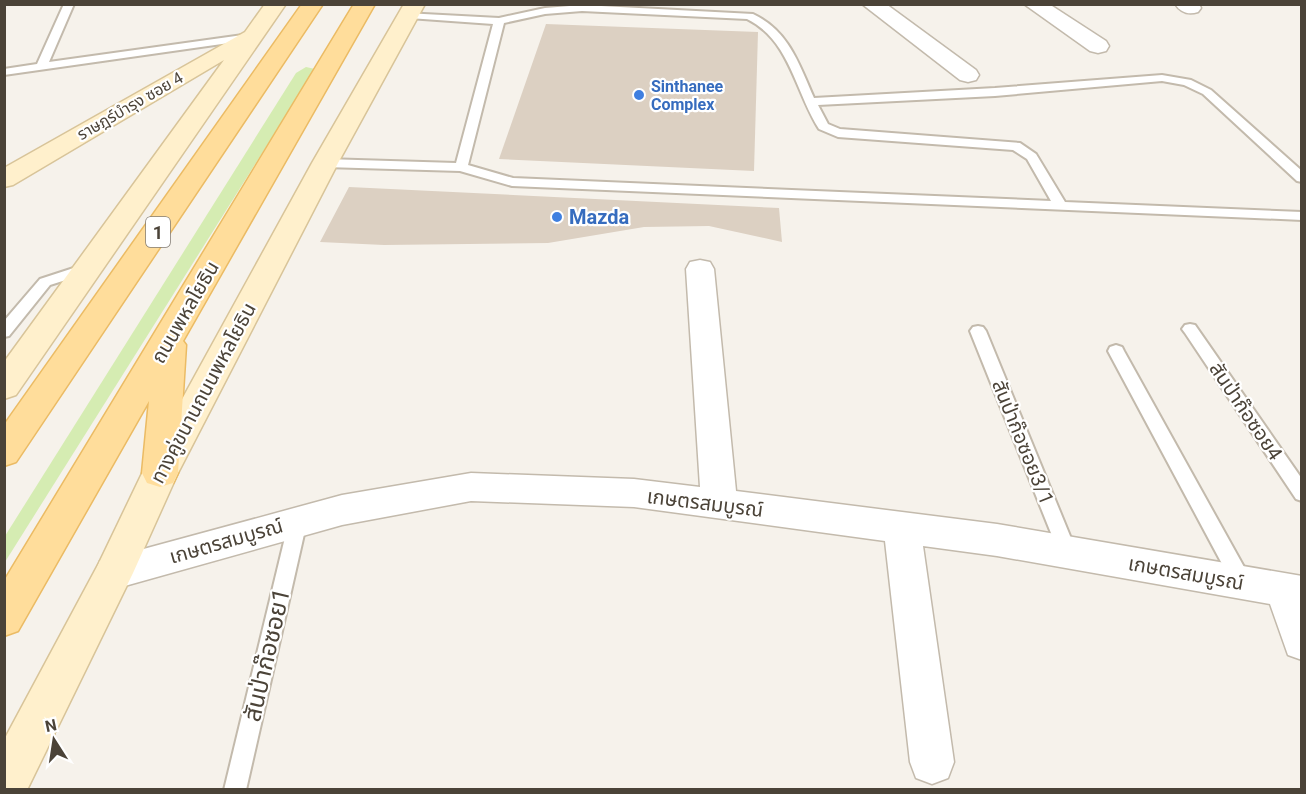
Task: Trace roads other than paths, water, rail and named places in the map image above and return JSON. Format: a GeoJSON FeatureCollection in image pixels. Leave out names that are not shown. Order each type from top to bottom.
{"type":"FeatureCollection","features":[{"type":"Feature","properties":{"kind":"main road","name":"1"},"geometry":{"type":"LineString","coordinates":[[4,387],[276,4]]}},
{"type":"Feature","properties":{"kind":"main road","name":"ถนนพหลโยธิน"},"geometry":{"type":"LineString","coordinates":[[4,618],[170,338],[314,45],[313,4]]}},
{"type":"Feature","properties":{"kind":"main road","name":"ถนนพหลโยธิน"},"geometry":{"type":"LineString","coordinates":[[4,453],[314,45],[365,4]]}},
{"type":"Feature","properties":{"kind":"main road","name":"ทางคู่ขนานถนนพหลโยธิน"},"geometry":{"type":"LineString","coordinates":[[4,788],[114,573],[160,473],[325,163],[412,10]]}},
{"type":"Feature","properties":{"kind":"main road","name":"ราษฎร์บำรุง ซอย 4"},"geometry":{"type":"LineString","coordinates":[[4,179],[253,35]]}},
{"type":"Feature","properties":{"kind":"main road"},"geometry":{"type":"LineString","coordinates":[[160,473],[170,338]]}},
{"type":"Feature","properties":{"kind":"street"},"geometry":{"type":"LineString","coordinates":[[872,4],[968,75]]}},
{"type":"Feature","properties":{"kind":"street"},"geometry":{"type":"LineString","coordinates":[[1034,4],[1098,46]]}},
{"type":"Feature","properties":{"kind":"street"},"geometry":{"type":"LineString","coordinates":[[700,269],[719,505]]}},
{"type":"Feature","properties":{"kind":"street","name":"เกษตรสมบูรณ์"},"geometry":{"type":"LineString","coordinates":[[114,573],[342,510],[471,488],[634,493],[997,540],[1293,592]]}},
{"type":"Feature","properties":{"kind":"street"},"geometry":{"type":"LineString","coordinates":[[902,528],[932,762]]}},
{"type":"Feature","properties":{"kind":"street"},"geometry":{"type":"LineString","coordinates":[[1293,592],[1302,642]]}},
{"type":"Feature","properties":{"kind":"lane"},"geometry":{"type":"LineString","coordinates":[[41,67],[69,4]]}},
{"type":"Feature","properties":{"kind":"lane"},"geometry":{"type":"LineString","coordinates":[[412,10],[499,21],[570,8],[750,16],[777,32],[823,126],[838,132],[1016,146],[1032,157],[1060,206]]}},
{"type":"Feature","properties":{"kind":"lane"},"geometry":{"type":"LineString","coordinates":[[461,167],[499,21]]}},
{"type":"Feature","properties":{"kind":"lane"},"geometry":{"type":"LineString","coordinates":[[4,72],[253,35]]}},
{"type":"Feature","properties":{"kind":"lane"},"geometry":{"type":"LineString","coordinates":[[810,102],[995,92],[1170,78],[1187,82],[1207,92],[1302,178]]}},
{"type":"Feature","properties":{"kind":"lane"},"geometry":{"type":"LineString","coordinates":[[325,163],[461,167],[512,182],[1302,216]]}},
{"type":"Feature","properties":{"kind":"lane"},"geometry":{"type":"LineString","coordinates":[[4,332],[45,282],[89,268]]}},
{"type":"Feature","properties":{"kind":"lane","name":"สันป่าก๊อซอย4"},"geometry":{"type":"LineString","coordinates":[[1190,329],[1302,494]]}},
{"type":"Feature","properties":{"kind":"lane","name":"สันป่าก๊อซอย3/1"},"geometry":{"type":"LineString","coordinates":[[978,331],[1068,553]]}},
{"type":"Feature","properties":{"kind":"lane"},"geometry":{"type":"LineString","coordinates":[[1116,351],[1242,583]]}},
{"type":"Feature","properties":{"kind":"lane","name":"สันป่าก๊อซอย1"},"geometry":{"type":"LineString","coordinates":[[235,789],[298,521]]}},
{"type":"Feature","properties":{"kind":"place","name":"Sinthanee Complex"},"geometry":{"type":"Point","coordinates":[639,95]}},
{"type":"Feature","properties":{"kind":"place","name":"Mazda"},"geometry":{"type":"Point","coordinates":[557,217]}}]}
